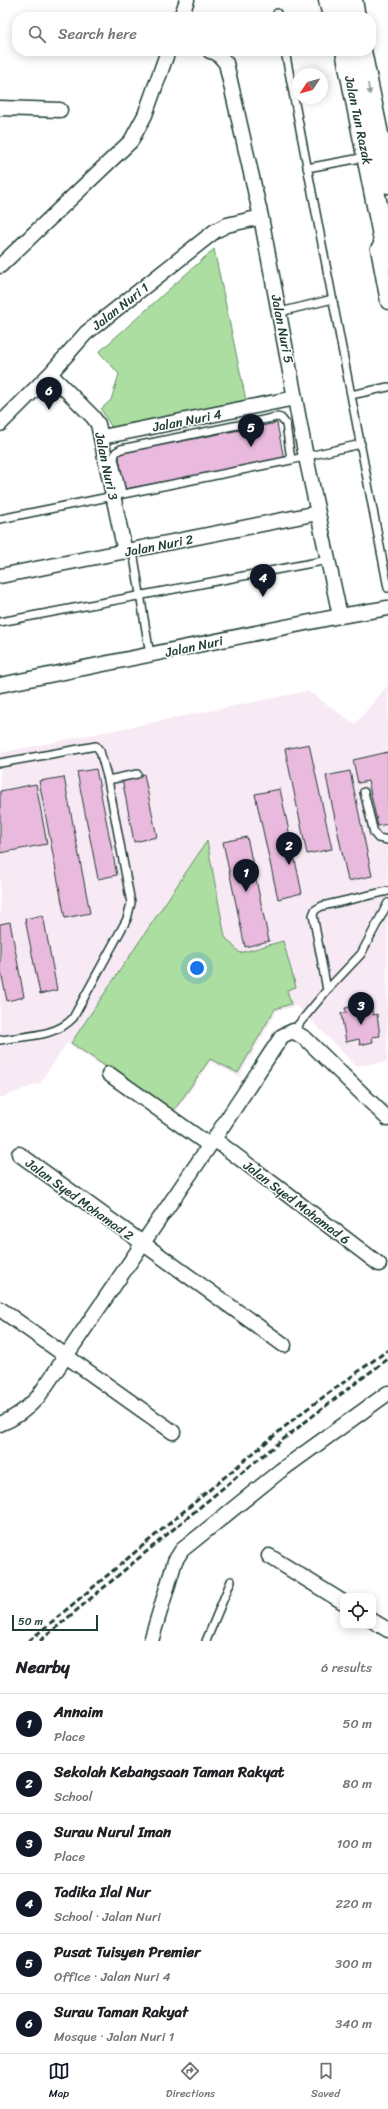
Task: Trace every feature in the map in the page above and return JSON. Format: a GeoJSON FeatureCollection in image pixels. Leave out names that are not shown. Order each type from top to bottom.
{"type":"FeatureCollection","features":[{"type":"Feature","properties":{"kind":"main road"},"geometry":{"type":"LineString","coordinates":[[336,0],[339,12]]}},
{"type":"Feature","properties":{"kind":"main road"},"geometry":{"type":"LineString","coordinates":[[352,0],[354,12]]}},
{"type":"Feature","properties":{"kind":"main road","name":"Jalan Tun Razak"},"geometry":{"type":"LineString","coordinates":[[347,56],[388,260]]}},
{"type":"Feature","properties":{"kind":"main road","name":"Jalan Tun Razak"},"geometry":{"type":"LineString","coordinates":[[362,56],[388,183]]}},
{"type":"Feature","properties":{"kind":"street"},"geometry":{"type":"LineString","coordinates":[[183,12],[187,0]]}},
{"type":"Feature","properties":{"kind":"street"},"geometry":{"type":"LineString","coordinates":[[326,0],[329,12]]}},
{"type":"Feature","properties":{"kind":"street"},"geometry":{"type":"LineString","coordinates":[[0,266],[131,141],[145,115],[166,56]]}},
{"type":"Feature","properties":{"kind":"street","name":"Jalan Nuri 5"},"geometry":{"type":"LineString","coordinates":[[220,56],[226,63],[261,217],[306,457],[340,616]]}},
{"type":"Feature","properties":{"kind":"street"},"geometry":{"type":"LineString","coordinates":[[338,56],[360,158],[388,302]]}},
{"type":"Feature","properties":{"kind":"street"},"geometry":{"type":"LineString","coordinates":[[0,108],[60,110]]}},
{"type":"Feature","properties":{"kind":"street","name":"Jalan Nuri 1"},"geometry":{"type":"LineString","coordinates":[[0,424],[50,374],[86,333],[216,231],[227,225],[261,217]]}},
{"type":"Feature","properties":{"kind":"street","name":"Jalan Nuri 3"},"geometry":{"type":"LineString","coordinates":[[50,374],[93,417],[98,424],[117,494],[129,551]]}},
{"type":"Feature","properties":{"kind":"street","name":"Jalan Nuri 4"},"geometry":{"type":"LineString","coordinates":[[102,436],[295,398]]}},
{"type":"Feature","properties":{"kind":"street","name":"Jalan Nuri 2"},"geometry":{"type":"LineString","coordinates":[[0,576],[318,513]]}},
{"type":"Feature","properties":{"kind":"street","name":"Jalan Nuri"},"geometry":{"type":"LineString","coordinates":[[0,685],[340,616],[388,608]]}},
{"type":"Feature","properties":{"kind":"street"},"geometry":{"type":"LineString","coordinates":[[0,1424],[10,1421],[26,1410],[38,1397],[212,1142],[282,1036],[293,1031],[306,1038],[388,1119]]}},
{"type":"Feature","properties":{"kind":"street","name":"Jalan Syed Mohamad 6"},"geometry":{"type":"LineString","coordinates":[[109,1074],[212,1142],[379,1264]]}},
{"type":"Feature","properties":{"kind":"street","name":"Jalan Syed Mohamad 2"},"geometry":{"type":"LineString","coordinates":[[19,1154],[284,1345]]}},
{"type":"Feature","properties":{"kind":"street"},"geometry":{"type":"LineString","coordinates":[[0,1309],[173,1432]]}},
{"type":"Feature","properties":{"kind":"street"},"geometry":{"type":"LineString","coordinates":[[151,1641],[177,1556],[187,1544],[280,1471],[388,1393]]}},
{"type":"Feature","properties":{"kind":"street"},"geometry":{"type":"LineString","coordinates":[[269,1556],[340,1600]]}},
{"type":"Feature","properties":{"kind":"street"},"geometry":{"type":"LineString","coordinates":[[376,1623],[388,1630]]}},
{"type":"Feature","properties":{"kind":"lane"},"geometry":{"type":"LineString","coordinates":[[286,56],[388,588]]}},
{"type":"Feature","properties":{"kind":"lane"},"geometry":{"type":"LineString","coordinates":[[307,168],[360,158]]}},
{"type":"Feature","properties":{"kind":"lane"},"geometry":{"type":"LineString","coordinates":[[280,312],[333,299]]}},
{"type":"Feature","properties":{"kind":"lane"},"geometry":{"type":"LineString","coordinates":[[351,395],[388,388]]}},
{"type":"Feature","properties":{"kind":"lane"},"geometry":{"type":"LineString","coordinates":[[117,494],[114,458],[116,452],[120,449],[277,417],[281,418],[286,424],[291,460]]}},
{"type":"Feature","properties":{"kind":"lane"},"geometry":{"type":"LineString","coordinates":[[0,519],[117,494],[306,457],[361,444]]}},
{"type":"Feature","properties":{"kind":"lane"},"geometry":{"type":"LineString","coordinates":[[129,551],[140,595],[150,655]]}},
{"type":"Feature","properties":{"kind":"lane"},"geometry":{"type":"LineString","coordinates":[[0,622],[328,560]]}},
{"type":"Feature","properties":{"kind":"lane"},"geometry":{"type":"LineString","coordinates":[[0,763],[96,746],[100,751],[108,780],[130,903],[127,920],[73,1018],[66,1026],[57,1030],[0,1040]]}},
{"type":"Feature","properties":{"kind":"lane"},"geometry":{"type":"LineString","coordinates":[[108,780],[137,774]]}},
{"type":"Feature","properties":{"kind":"lane"},"geometry":{"type":"LineString","coordinates":[[364,792],[374,833],[378,838],[388,840]]}},
{"type":"Feature","properties":{"kind":"lane"},"geometry":{"type":"LineString","coordinates":[[327,990],[313,915],[315,910],[322,906],[388,891]]}},
{"type":"Feature","properties":{"kind":"lane"},"geometry":{"type":"LineString","coordinates":[[293,1031],[327,990],[361,954],[388,903]]}},
{"type":"Feature","properties":{"kind":"lane"},"geometry":{"type":"LineString","coordinates":[[206,1641],[231,1581]]}},
{"type":"Feature","properties":{"kind":"shaded area"},"geometry":{"type":"Polygon","coordinates":[[[388,685],[387,1062],[356,1066],[297,1006],[277,1011],[239,1077],[210,1062],[174,1115],[67,1043],[40,1083],[0,1098],[0,753],[308,691],[355,724],[388,685]]]}},
{"type":"Feature","properties":{"kind":"green space"},"geometry":{"type":"Polygon","coordinates":[[[214,249],[246,400],[112,428],[101,409],[111,400],[119,374],[99,352],[214,249]]]}},
{"type":"Feature","properties":{"kind":"green space"},"geometry":{"type":"Polygon","coordinates":[[[207,841],[225,937],[240,953],[283,941],[296,987],[287,990],[291,1004],[275,1009],[238,1073],[210,1059],[173,1112],[71,1043],[207,841]]]}},
{"type":"Feature","properties":{"kind":"building"},"geometry":{"type":"Polygon","coordinates":[[[277,423],[284,459],[125,489],[118,453],[277,423]]]}},
{"type":"Feature","properties":{"kind":"building"},"geometry":{"type":"Polygon","coordinates":[[[309,744],[332,849],[307,854],[285,749],[309,744]]]}},
{"type":"Feature","properties":{"kind":"building"},"geometry":{"type":"Polygon","coordinates":[[[388,752],[388,824],[378,826],[368,781],[358,783],[353,760],[388,752]]]}},
{"type":"Feature","properties":{"kind":"building"},"geometry":{"type":"Polygon","coordinates":[[[96,769],[117,875],[98,879],[77,772],[96,769]]]}},
{"type":"Feature","properties":{"kind":"building"},"geometry":{"type":"Polygon","coordinates":[[[350,771],[372,876],[348,881],[326,776],[350,771]]]}},
{"type":"Feature","properties":{"kind":"building"},"geometry":{"type":"Polygon","coordinates":[[[144,774],[157,837],[134,842],[122,778],[144,774]]]}},
{"type":"Feature","properties":{"kind":"building"},"geometry":{"type":"Polygon","coordinates":[[[64,777],[90,913],[65,918],[39,781],[64,777]]]}},
{"type":"Feature","properties":{"kind":"building"},"geometry":{"type":"Polygon","coordinates":[[[36,784],[47,844],[0,853],[0,791],[36,784]]]}},
{"type":"Feature","properties":{"kind":"building"},"geometry":{"type":"Polygon","coordinates":[[[280,789],[302,893],[278,899],[255,794],[280,789]]]}},
{"type":"Feature","properties":{"kind":"building"},"geometry":{"type":"Polygon","coordinates":[[[247,837],[269,941],[245,947],[223,842],[247,837]]]}},
{"type":"Feature","properties":{"kind":"building"},"geometry":{"type":"Polygon","coordinates":[[[43,915],[57,990],[40,994],[25,919],[43,915]]]}},
{"type":"Feature","properties":{"kind":"building"},"geometry":{"type":"Polygon","coordinates":[[[10,922],[24,997],[7,1001],[0,967],[0,924],[10,922]]]}},
{"type":"Feature","properties":{"kind":"building"},"geometry":{"type":"Polygon","coordinates":[[[371,1003],[373,1015],[377,1014],[380,1036],[372,1037],[373,1042],[360,1045],[359,1039],[346,1042],[341,1013],[346,1013],[345,1008],[371,1003]]]}},
{"type":"Feature","properties":{"kind":"railway"},"geometry":{"type":"LineString","coordinates":[[29,1641],[300,1414],[388,1350]]}},
{"type":"Feature","properties":{"kind":"railway"},"geometry":{"type":"LineString","coordinates":[[40,1641],[255,1462],[343,1392],[388,1359]]}},
{"type":"Feature","properties":{"kind":"place","name":"Surau Taman Rakyat"},"geometry":{"type":"Point","coordinates":[49,410]}},
{"type":"Feature","properties":{"kind":"place","name":"Pusat Tuisyen Premier"},"geometry":{"type":"Point","coordinates":[251,447]}},
{"type":"Feature","properties":{"kind":"place","name":"Tadika Ilal Nur"},"geometry":{"type":"Point","coordinates":[263,597]}},
{"type":"Feature","properties":{"kind":"place","name":"Sekolah Kebangsaan Taman Rakyat"},"geometry":{"type":"Point","coordinates":[289,865]}},
{"type":"Feature","properties":{"kind":"place","name":"Annaim"},"geometry":{"type":"Point","coordinates":[246,892]}},
{"type":"Feature","properties":{"kind":"place","name":"Surau Nurul Iman"},"geometry":{"type":"Point","coordinates":[361,1025]}}]}
